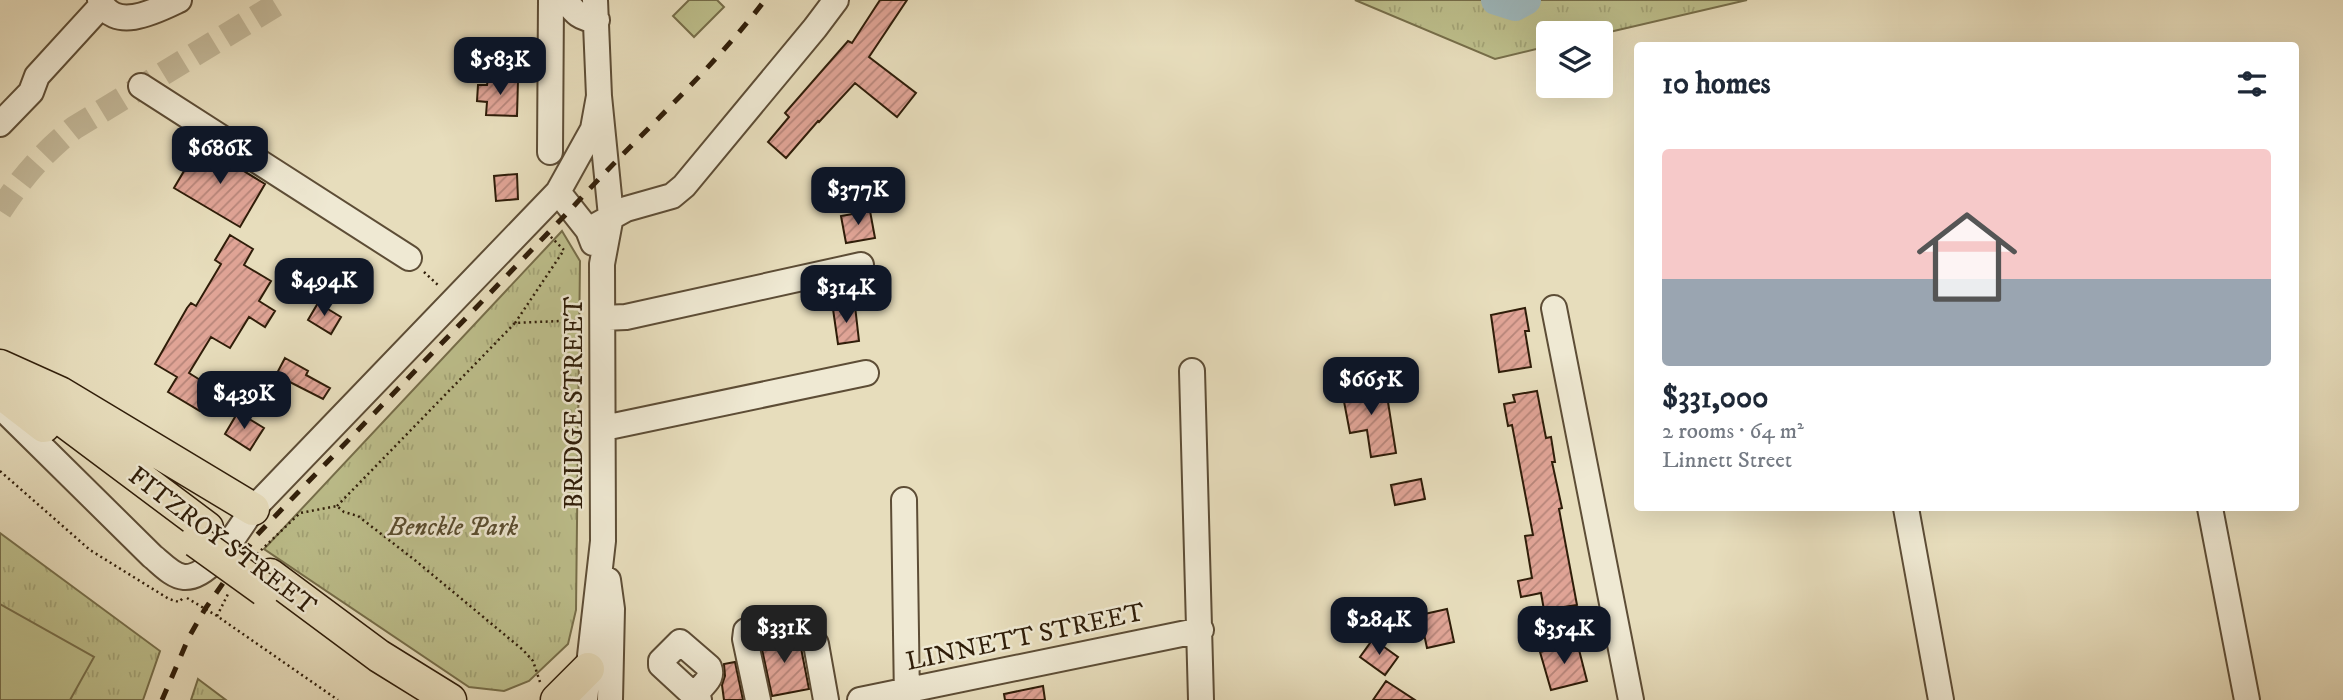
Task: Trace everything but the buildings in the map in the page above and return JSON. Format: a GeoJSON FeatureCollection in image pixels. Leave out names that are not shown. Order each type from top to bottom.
{"type":"FeatureCollection","features":[{"type":"Feature","properties":{"kind":"main road"},"geometry":{"type":"LineString","coordinates":[[0,366],[60,393],[253,509]]}},
{"type":"Feature","properties":{"kind":"main road","name":"FITZROY STREET"},"geometry":{"type":"LineString","coordinates":[[0,373],[201,535]]}},
{"type":"Feature","properties":{"kind":"main road","name":"FITZROY STREET"},"geometry":{"type":"LineString","coordinates":[[0,392],[201,535],[263,573],[379,656],[450,700]]}},
{"type":"Feature","properties":{"kind":"main road","name":"FITZROY STREET"},"geometry":{"type":"LineString","coordinates":[[263,573],[410,700]]}},
{"type":"Feature","properties":{"kind":"main road"},"geometry":{"type":"LineString","coordinates":[[549,695],[588,668]]}},
{"type":"Feature","properties":{"kind":"street"},"geometry":{"type":"LineString","coordinates":[[0,124],[31,92],[37,76],[101,3],[113,16],[133,16],[155,12],[179,0]]}},
{"type":"Feature","properties":{"kind":"street"},"geometry":{"type":"LineString","coordinates":[[550,152],[551,0]]}},
{"type":"Feature","properties":{"kind":"street"},"geometry":{"type":"LineString","coordinates":[[565,0],[577,15],[584,19],[596,10]]}},
{"type":"Feature","properties":{"kind":"street"},"geometry":{"type":"LineString","coordinates":[[588,230],[626,209],[672,196],[684,186],[836,0]]}},
{"type":"Feature","properties":{"kind":"street","name":"BRIDGE STREET"},"geometry":{"type":"LineString","coordinates":[[585,700],[603,541],[602,264],[611,216],[599,96],[596,10]]}},
{"type":"Feature","properties":{"kind":"street"},"geometry":{"type":"LineString","coordinates":[[0,100],[19,81],[37,76]]}},
{"type":"Feature","properties":{"kind":"street"},"geometry":{"type":"LineString","coordinates":[[141,86],[409,258]]}},
{"type":"Feature","properties":{"kind":"street","name":"BRIDGE STREET"},"geometry":{"type":"LineString","coordinates":[[599,96],[593,128],[558,192],[588,230],[602,264]]}},
{"type":"Feature","properties":{"kind":"street"},"geometry":{"type":"LineString","coordinates":[[0,406],[152,556],[174,574],[185,577],[200,573],[212,564],[253,509],[558,192]]}},
{"type":"Feature","properties":{"kind":"street"},"geometry":{"type":"LineString","coordinates":[[603,318],[626,317],[861,265]]}},
{"type":"Feature","properties":{"kind":"street"},"geometry":{"type":"LineString","coordinates":[[1554,308],[1631,700]]}},
{"type":"Feature","properties":{"kind":"street"},"geometry":{"type":"LineString","coordinates":[[1192,371],[1201,700]]}},
{"type":"Feature","properties":{"kind":"street"},"geometry":{"type":"LineString","coordinates":[[604,428],[866,373]]}},
{"type":"Feature","properties":{"kind":"street"},"geometry":{"type":"LineString","coordinates":[[904,500],[907,695]]}},
{"type":"Feature","properties":{"kind":"street"},"geometry":{"type":"LineString","coordinates":[[1907,511],[1941,700]]}},
{"type":"Feature","properties":{"kind":"street"},"geometry":{"type":"LineString","coordinates":[[2211,511],[2247,700]]}},
{"type":"Feature","properties":{"kind":"street","name":"BRIDGE STREET"},"geometry":{"type":"LineString","coordinates":[[603,541],[612,609],[610,700]]}},
{"type":"Feature","properties":{"kind":"street"},"geometry":{"type":"LineString","coordinates":[[758,700],[745,639],[746,631],[761,625],[793,621],[801,623],[816,644],[826,700]]}},
{"type":"Feature","properties":{"kind":"street","name":"LINNETT STREET"},"geometry":{"type":"LineString","coordinates":[[860,700],[907,695],[1201,630]]}},
{"type":"Feature","properties":{"kind":"path"},"geometry":{"type":"LineString","coordinates":[[263,573],[300,513],[337,506],[514,323],[564,250],[540,227]]}},
{"type":"Feature","properties":{"kind":"path"},"geometry":{"type":"LineString","coordinates":[[409,258],[443,290]]}},
{"type":"Feature","properties":{"kind":"path"},"geometry":{"type":"LineString","coordinates":[[514,323],[603,318]]}},
{"type":"Feature","properties":{"kind":"path"},"geometry":{"type":"LineString","coordinates":[[0,471],[100,556],[169,599],[179,602],[184,597],[217,616],[338,700]]}},
{"type":"Feature","properties":{"kind":"path"},"geometry":{"type":"LineString","coordinates":[[337,506],[344,512],[358,516],[523,650],[533,661],[549,695]]}},
{"type":"Feature","properties":{"kind":"path"},"geometry":{"type":"LineString","coordinates":[[217,616],[232,586]]}},
{"type":"Feature","properties":{"kind":"green space"},"geometry":{"type":"Polygon","coordinates":[[[689,0],[717,0],[724,7],[694,37],[673,16],[689,0]]]}},
{"type":"Feature","properties":{"kind":"green space"},"geometry":{"type":"Polygon","coordinates":[[[1355,0],[1747,0],[1613,31],[1613,21],[1536,21],[1536,49],[1495,59],[1355,0]]]}},
{"type":"Feature","properties":{"kind":"green space","name":"Benckle Park"},"geometry":{"type":"Polygon","coordinates":[[[562,231],[580,261],[576,610],[568,644],[529,681],[504,691],[469,687],[264,549],[562,231]]]}},
{"type":"Feature","properties":{"kind":"green space"},"geometry":{"type":"Polygon","coordinates":[[[0,533],[160,651],[143,700],[0,700],[0,533]]]}},
{"type":"Feature","properties":{"kind":"green space"},"geometry":{"type":"Polygon","coordinates":[[[0,604],[94,657],[70,700],[0,700],[0,604]]]}},
{"type":"Feature","properties":{"kind":"green space"},"geometry":{"type":"Polygon","coordinates":[[[198,679],[226,700],[191,700],[198,679]]]}},
{"type":"Feature","properties":{"kind":"waterway"},"geometry":{"type":"LineString","coordinates":[[1496,0],[1515,6],[1526,0]]}},
{"type":"Feature","properties":{"kind":"tunnel"},"geometry":{"type":"LineString","coordinates":[[0,211],[33,166],[74,128],[284,0]]}},
{"type":"Feature","properties":{"kind":"railway"},"geometry":{"type":"LineString","coordinates":[[162,700],[189,637],[205,609],[256,536],[695,81],[765,0]]}}]}
